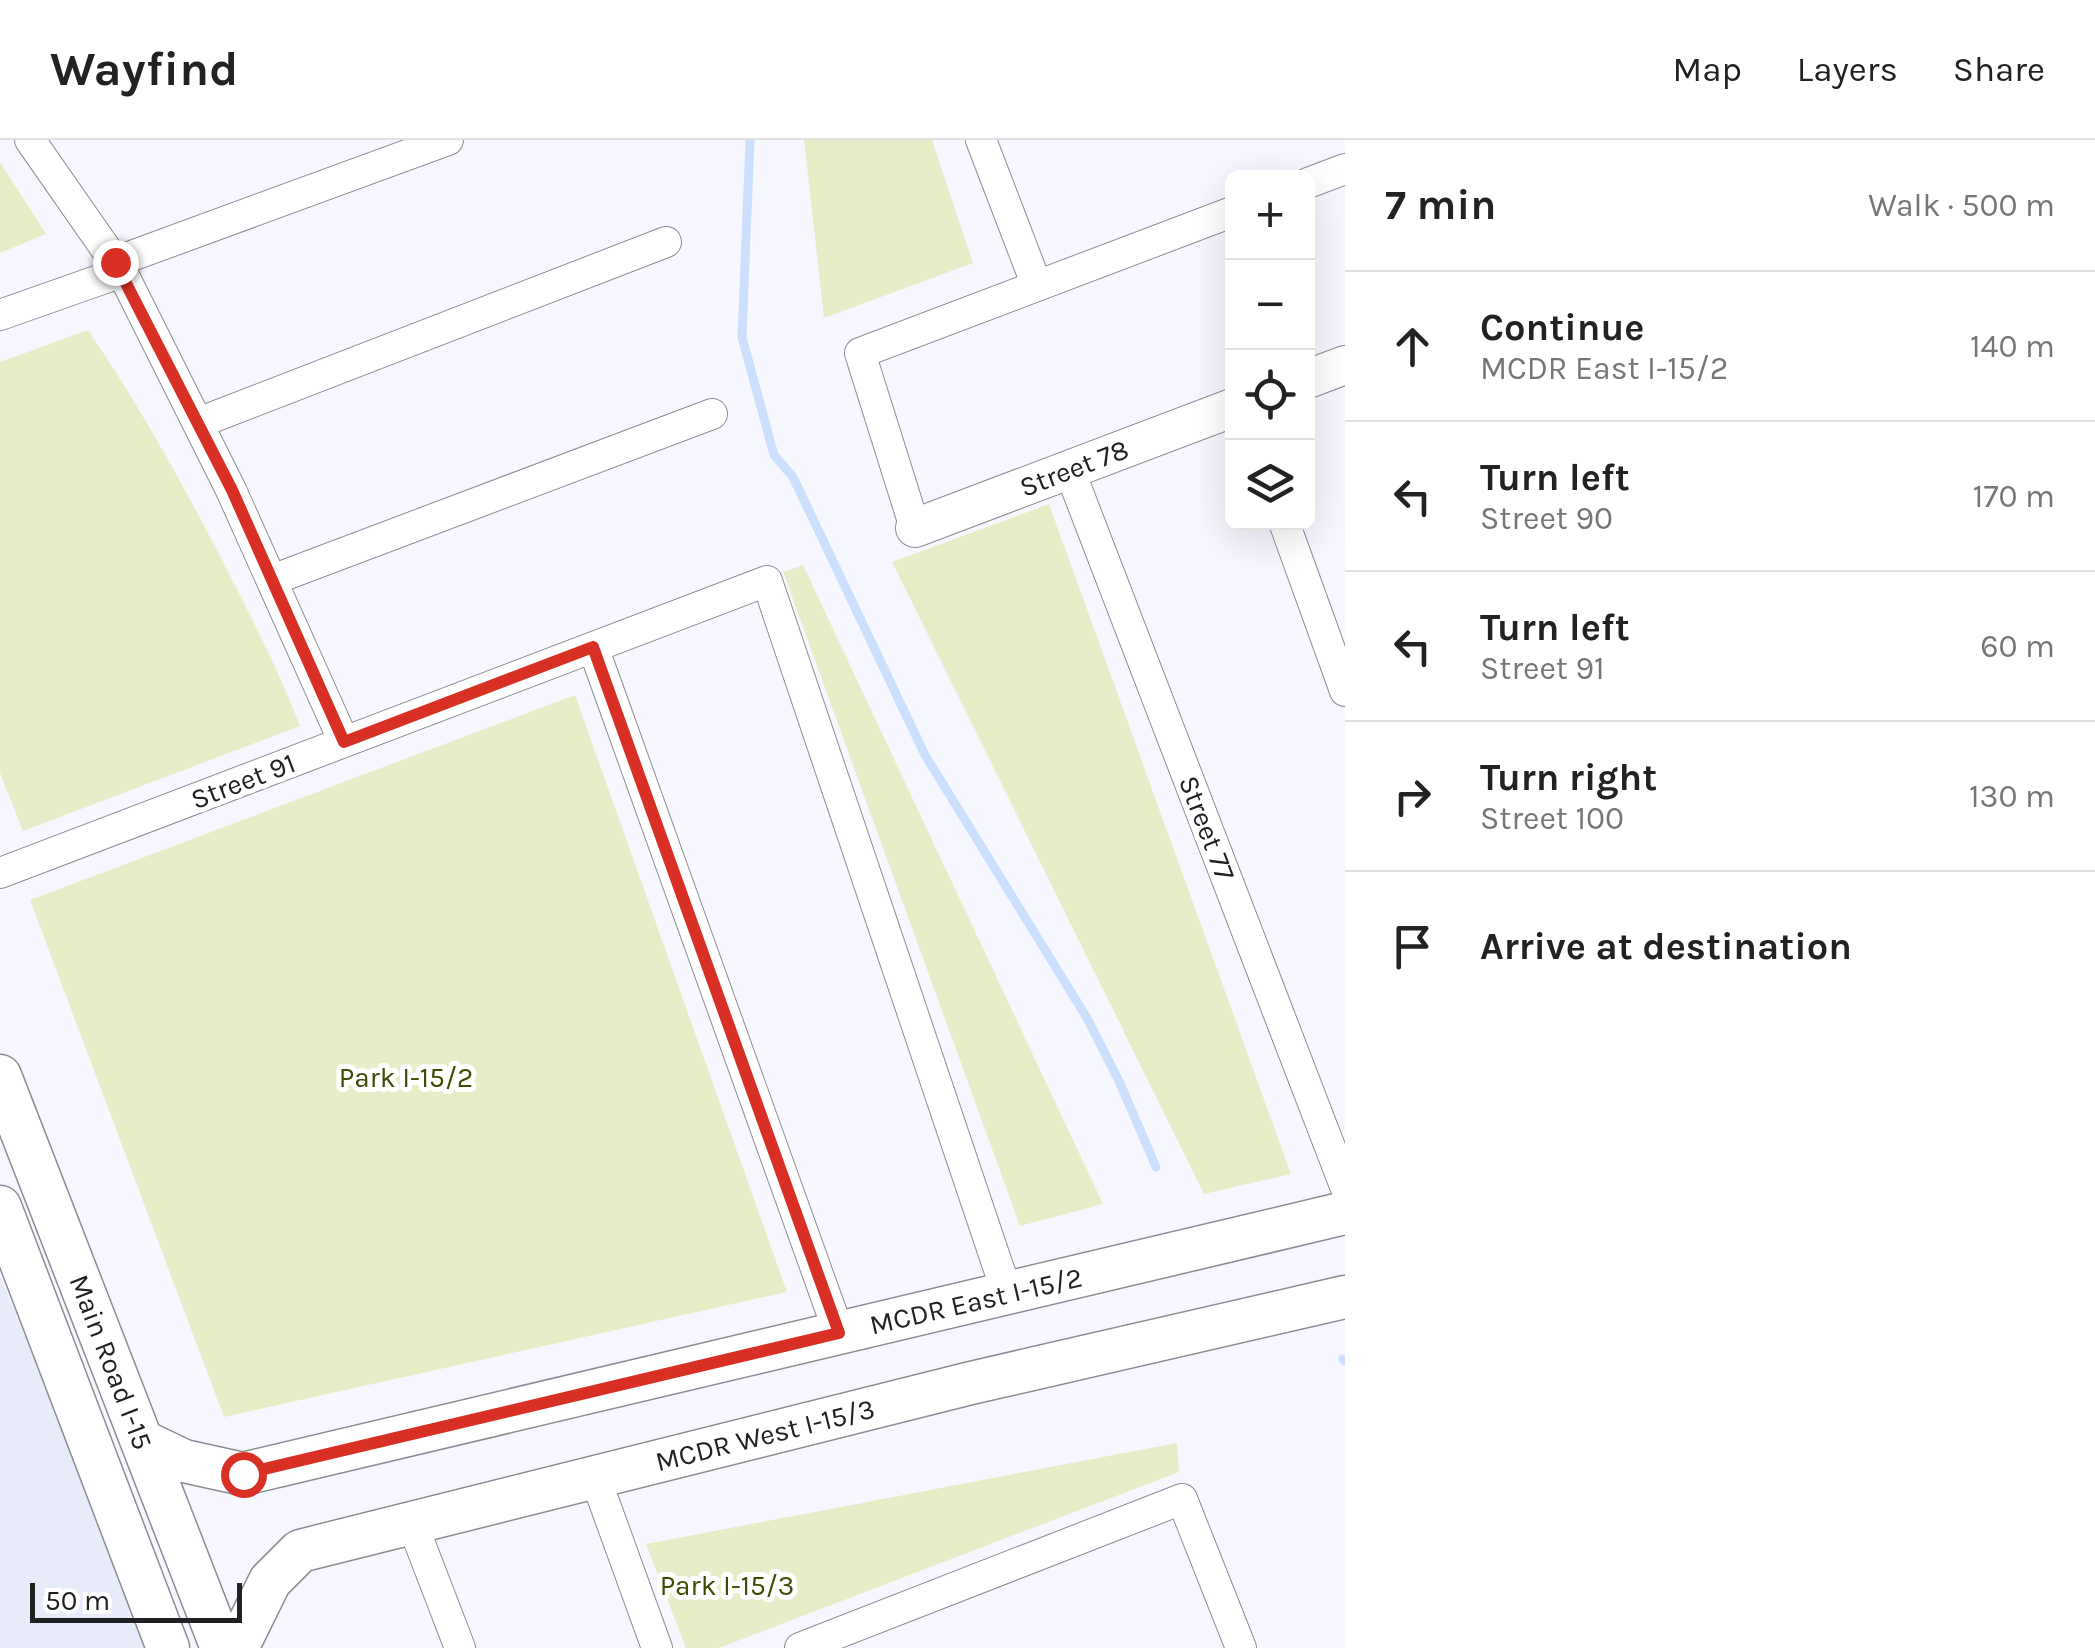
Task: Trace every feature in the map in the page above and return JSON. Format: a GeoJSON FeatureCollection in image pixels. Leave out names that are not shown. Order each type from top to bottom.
{"type":"FeatureCollection","features":[{"type":"Feature","properties":{"kind":"main road","name":"Main Road I-15"},"geometry":{"type":"LineString","coordinates":[[0,1076],[222,1648]]}},
{"type":"Feature","properties":{"kind":"main road","name":"Main Road I-15"},"geometry":{"type":"LineString","coordinates":[[0,1208],[168,1648]]}},
{"type":"Feature","properties":{"kind":"main road","name":"MCDR East I-15/2"},"geometry":{"type":"LineString","coordinates":[[142,1441],[184,1460],[243,1474],[1345,1213]]}},
{"type":"Feature","properties":{"kind":"main road","name":"MCDR West I-15/3"},"geometry":{"type":"LineString","coordinates":[[237,1648],[270,1581],[300,1552],[971,1383],[1345,1297]]}},
{"type":"Feature","properties":{"kind":"street"},"geometry":{"type":"LineString","coordinates":[[30,140],[119,267],[198,422],[344,742]]}},
{"type":"Feature","properties":{"kind":"street"},"geometry":{"type":"LineString","coordinates":[[0,315],[448,140]]}},
{"type":"Feature","properties":{"kind":"street"},"geometry":{"type":"LineString","coordinates":[[981,140],[1037,286]]}},
{"type":"Feature","properties":{"kind":"street"},"geometry":{"type":"LineString","coordinates":[[1315,181],[1345,169]]}},
{"type":"Feature","properties":{"kind":"street"},"geometry":{"type":"LineString","coordinates":[[915,528],[860,353],[1225,215]]}},
{"type":"Feature","properties":{"kind":"street"},"geometry":{"type":"LineString","coordinates":[[198,422],[666,242]]}},
{"type":"Feature","properties":{"kind":"street"},"geometry":{"type":"LineString","coordinates":[[1315,376],[1345,365]]}},
{"type":"Feature","properties":{"kind":"street","name":"Street 78"},"geometry":{"type":"LineString","coordinates":[[915,528],[1225,411]]}},
{"type":"Feature","properties":{"kind":"street"},"geometry":{"type":"LineString","coordinates":[[272,580],[712,414]]}},
{"type":"Feature","properties":{"kind":"street","name":"Street 77"},"geometry":{"type":"LineString","coordinates":[[1070,470],[1345,1186]]}},
{"type":"Feature","properties":{"kind":"street"},"geometry":{"type":"LineString","coordinates":[[1287,530],[1345,691]]}},
{"type":"Feature","properties":{"kind":"street","name":"Street 91"},"geometry":{"type":"LineString","coordinates":[[0,873],[767,581],[1008,1294]]}},
{"type":"Feature","properties":{"kind":"street"},"geometry":{"type":"LineString","coordinates":[[593,647],[839,1333]]}},
{"type":"Feature","properties":{"kind":"street"},"geometry":{"type":"LineString","coordinates":[[595,1477],[657,1648]]}},
{"type":"Feature","properties":{"kind":"street"},"geometry":{"type":"LineString","coordinates":[[800,1648],[1182,1499],[1241,1648]]}},
{"type":"Feature","properties":{"kind":"street"},"geometry":{"type":"LineString","coordinates":[[412,1524],[460,1648]]}},
{"type":"Feature","properties":{"kind":"shaded area"},"geometry":{"type":"Polygon","coordinates":[[[0,1275],[149,1648],[0,1648],[0,1275]]]}},
{"type":"Feature","properties":{"kind":"green space"},"geometry":{"type":"Polygon","coordinates":[[[804,140],[932,140],[973,263],[824,318],[804,140]]]}},
{"type":"Feature","properties":{"kind":"green space"},"geometry":{"type":"Polygon","coordinates":[[[0,162],[46,234],[0,253],[0,162]]]}},
{"type":"Feature","properties":{"kind":"green space"},"geometry":{"type":"Polygon","coordinates":[[[88,330],[204,525],[262,639],[300,726],[23,831],[0,773],[0,362],[88,330]]]}},
{"type":"Feature","properties":{"kind":"green space"},"geometry":{"type":"Polygon","coordinates":[[[1049,504],[1291,1174],[1204,1194],[892,562],[1049,504]]]}},
{"type":"Feature","properties":{"kind":"green space"},"geometry":{"type":"Polygon","coordinates":[[[803,565],[1103,1204],[1020,1226],[783,572],[803,565]]]}},
{"type":"Feature","properties":{"kind":"green space","name":"Park I-15/2"},"geometry":{"type":"Polygon","coordinates":[[[575,695],[787,1292],[224,1417],[30,900],[575,695]]]}},
{"type":"Feature","properties":{"kind":"green space","name":"Park I-15/3"},"geometry":{"type":"Polygon","coordinates":[[[1177,1443],[1179,1472],[719,1648],[686,1648],[646,1544],[1177,1443]]]}},
{"type":"Feature","properties":{"kind":"waterway"},"geometry":{"type":"LineString","coordinates":[[750,140],[742,337],[774,455],[793,477],[925,755],[1087,1018],[1156,1167]]}},
{"type":"Feature","properties":{"kind":"route"},"geometry":{"type":"LineString","coordinates":[[115,262],[232,490],[344,742],[593,647],[839,1333],[243,1474]]}}]}
